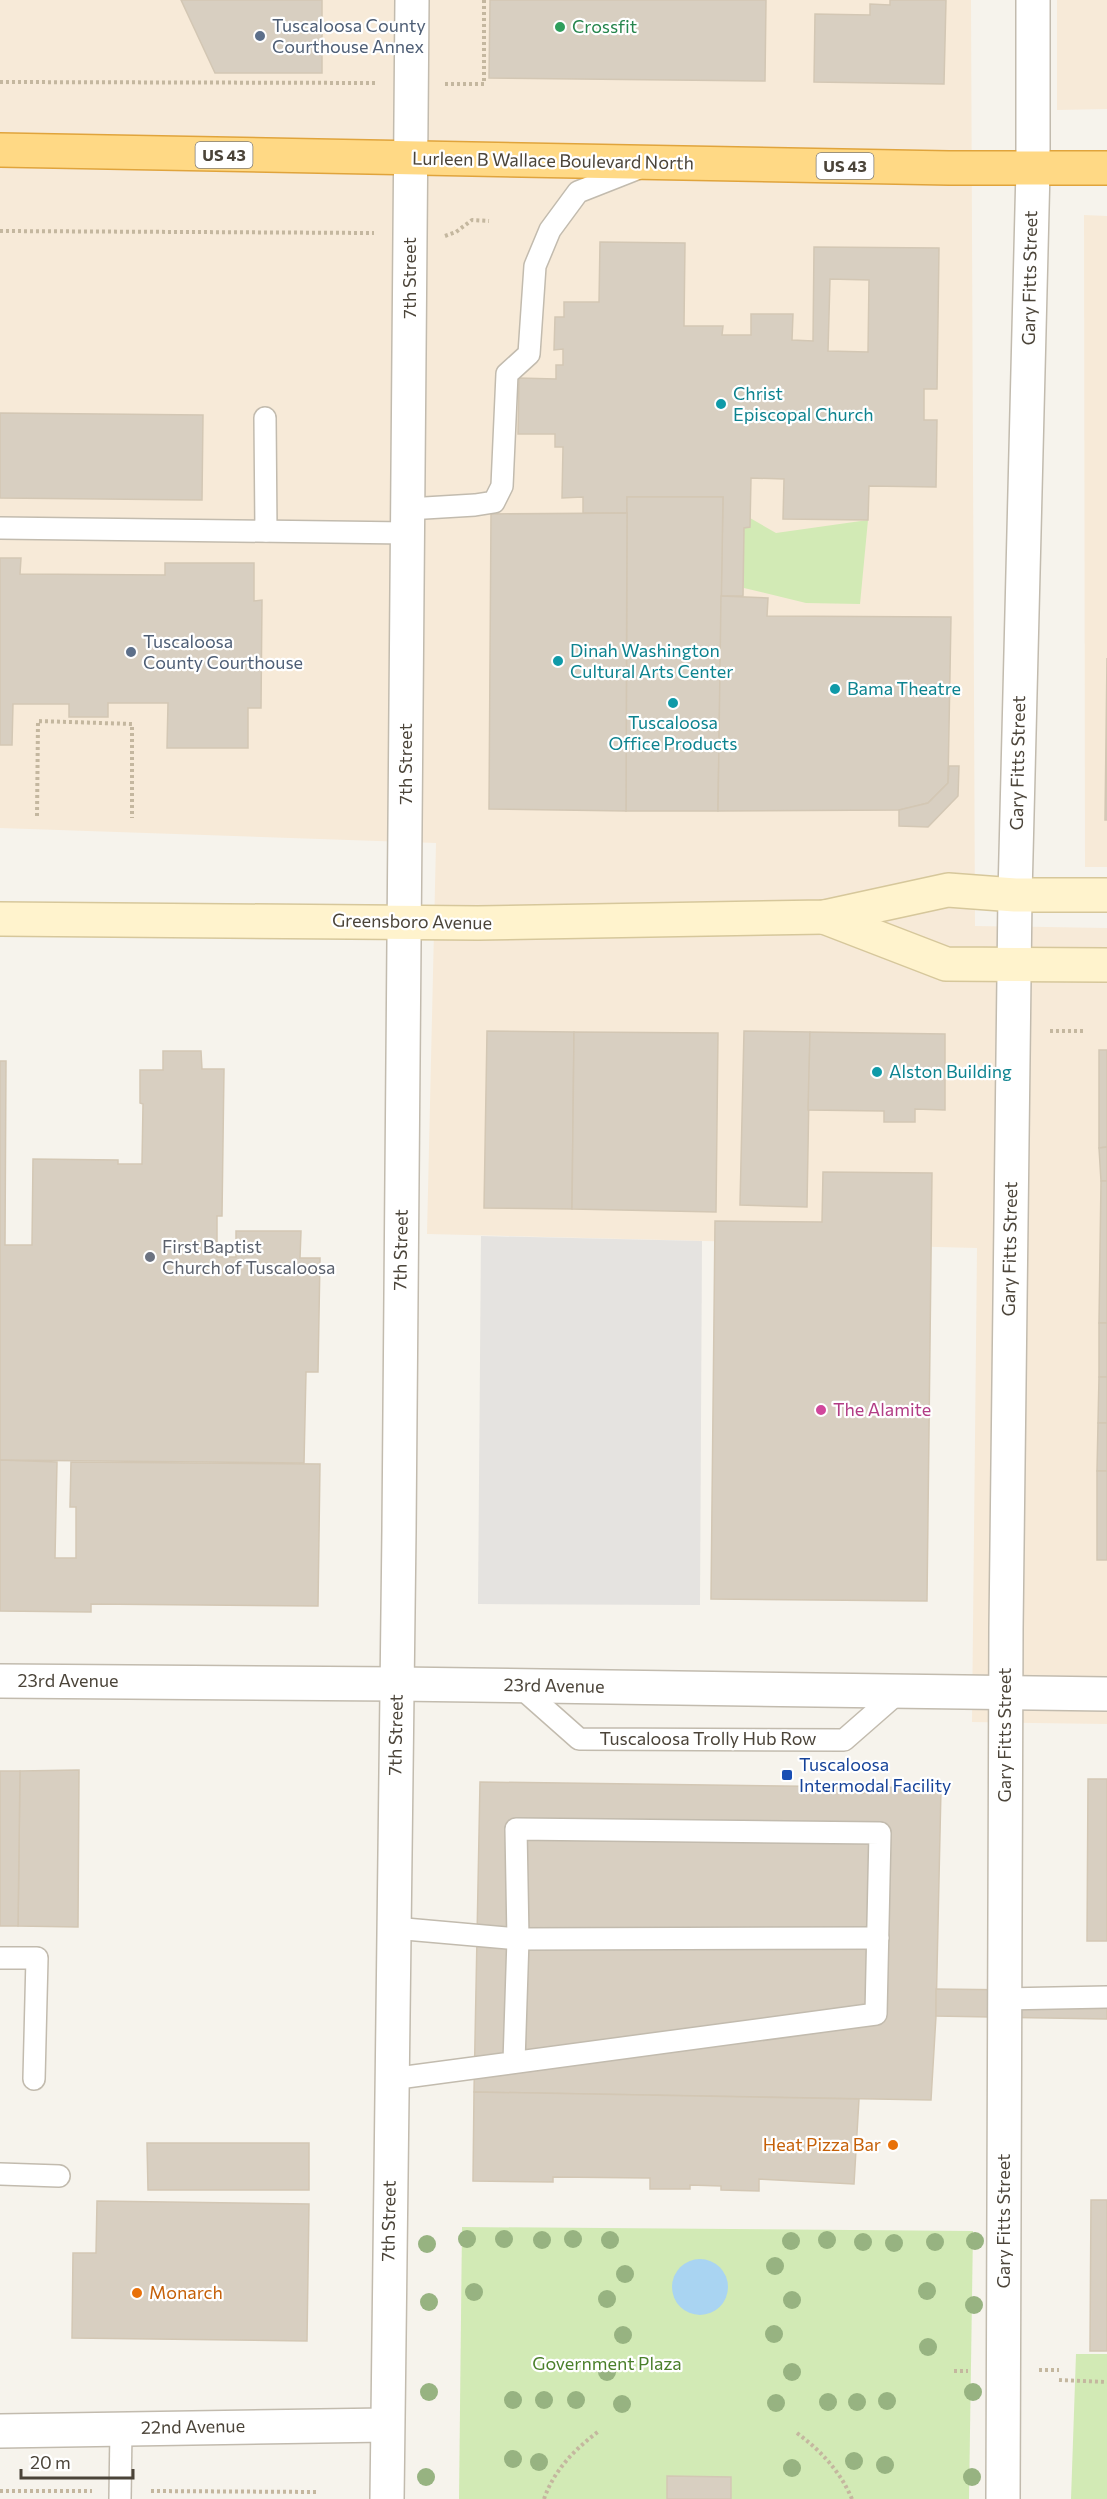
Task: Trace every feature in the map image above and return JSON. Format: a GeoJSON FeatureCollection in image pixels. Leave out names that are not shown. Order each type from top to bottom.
{"type":"FeatureCollection","features":[{"type":"Feature","properties":{"kind":"highway","name":"Lurleen B Wallace Boulevard North"},"geometry":{"type":"LineString","coordinates":[[0,150],[1033,169],[1107,168]]}},
{"type":"Feature","properties":{"kind":"main road","name":"Greensboro Avenue"},"geometry":{"type":"LineString","coordinates":[[0,920],[478,924],[824,917],[948,890],[1015,895],[1107,895]]}},
{"type":"Feature","properties":{"kind":"main road","name":"Greensboro Avenue"},"geometry":{"type":"LineString","coordinates":[[824,917],[946,964],[1107,965]]}},
{"type":"Feature","properties":{"kind":"street","name":"7th Street"},"geometry":{"type":"LineString","coordinates":[[387,2499],[386,2425],[397,1684],[412,0]]}},
{"type":"Feature","properties":{"kind":"street","name":"Gary Fitts Street"},"geometry":{"type":"LineString","coordinates":[[1004,2499],[1005,1693],[1015,895],[1033,169],[1033,0]]}},
{"type":"Feature","properties":{"kind":"street","name":"23rd Avenue"},"geometry":{"type":"LineString","coordinates":[[0,1681],[518,1685],[1107,1694]]}},
{"type":"Feature","properties":{"kind":"street","name":"22nd Avenue"},"geometry":{"type":"LineString","coordinates":[[0,2431],[386,2425]]}},
{"type":"Feature","properties":{"kind":"lane"},"geometry":{"type":"LineString","coordinates":[[0,528],[266,531],[408,521],[494,502],[502,486],[507,375],[529,354],[535,266],[550,230],[578,192],[657,161]]}},
{"type":"Feature","properties":{"kind":"lane"},"geometry":{"type":"LineString","coordinates":[[265,418],[266,531]]}},
{"type":"Feature","properties":{"kind":"lane","name":"Tuscaloosa Trolly Hub Row"},"geometry":{"type":"LineString","coordinates":[[518,1685],[579,1740],[844,1740],[900,1691]]}},
{"type":"Feature","properties":{"kind":"lane"},"geometry":{"type":"LineString","coordinates":[[392,2079],[876,2014],[880,1833],[516,1829],[518,1939],[514,2062]]}},
{"type":"Feature","properties":{"kind":"lane"},"geometry":{"type":"LineString","coordinates":[[394,1928],[518,1939],[878,1938]]}},
{"type":"Feature","properties":{"kind":"lane"},"geometry":{"type":"LineString","coordinates":[[0,1958],[37,1958],[34,2079]]}},
{"type":"Feature","properties":{"kind":"lane"},"geometry":{"type":"LineString","coordinates":[[1004,2000],[1107,1997]]}},
{"type":"Feature","properties":{"kind":"lane"},"geometry":{"type":"LineString","coordinates":[[0,2174],[59,2176]]}},
{"type":"Feature","properties":{"kind":"lane"},"geometry":{"type":"LineString","coordinates":[[120,2495],[122,2428]]}},
{"type":"Feature","properties":{"kind":"path"},"geometry":{"type":"LineString","coordinates":[[0,82],[484,84],[484,0]]}},
{"type":"Feature","properties":{"kind":"path"},"geometry":{"type":"LineString","coordinates":[[0,231],[332,232],[448,236],[472,220],[489,221]]}},
{"type":"Feature","properties":{"kind":"path"},"geometry":{"type":"LineString","coordinates":[[37,816],[38,721],[91,720],[132,724],[132,818]]}},
{"type":"Feature","properties":{"kind":"path"},"geometry":{"type":"LineString","coordinates":[[1059,2380],[1107,2382]]}},
{"type":"Feature","properties":{"kind":"path"},"geometry":{"type":"LineString","coordinates":[[544,2499],[563,2465],[599,2432]]}},
{"type":"Feature","properties":{"kind":"path"},"geometry":{"type":"LineString","coordinates":[[797,2433],[826,2457],[852,2499]]}},
{"type":"Feature","properties":{"kind":"path"},"geometry":{"type":"LineString","coordinates":[[0,2491],[120,2495],[316,2492]]}},
{"type":"Feature","properties":{"kind":"shaded area"},"geometry":{"type":"Polygon","coordinates":[[[0,0],[971,0],[975,926],[1107,928],[1107,1724],[972,1722],[977,1248],[427,1234],[436,843],[0,828],[0,0]]]}},
{"type":"Feature","properties":{"kind":"shaded area"},"geometry":{"type":"Polygon","coordinates":[[[1057,0],[1107,0],[1107,109],[1057,110],[1057,0]]]}},
{"type":"Feature","properties":{"kind":"shaded area"},"geometry":{"type":"Polygon","coordinates":[[[1084,215],[1107,216],[1107,867],[1085,867],[1084,215]]]}},
{"type":"Feature","properties":{"kind":"shaded area"},"geometry":{"type":"Polygon","coordinates":[[[481,1236],[702,1241],[700,1605],[478,1604],[481,1236]]]}},
{"type":"Feature","properties":{"kind":"green space"},"geometry":{"type":"Polygon","coordinates":[[[750,518],[776,533],[868,520],[860,604],[806,603],[744,588],[744,528],[750,527],[750,518]]]}},
{"type":"Feature","properties":{"kind":"green space","name":"Government Plaza"},"geometry":{"type":"Polygon","coordinates":[[[462,2227],[973,2231],[969,2499],[459,2499],[462,2227]]]}},
{"type":"Feature","properties":{"kind":"green space"},"geometry":{"type":"Polygon","coordinates":[[[1076,2354],[1107,2354],[1107,2499],[1071,2499],[1076,2354]]]}},
{"type":"Feature","properties":{"kind":"water"},"geometry":{"type":"Polygon","coordinates":[[[695,2259],[705,2259],[720,2267],[726,2276],[728,2287],[726,2298],[720,2307],[705,2315],[695,2315],[684,2310],[677,2303],[672,2292],[672,2282],[677,2271],[684,2264],[695,2259]]]}},
{"type":"Feature","properties":{"kind":"building","name":"Tuscaloosa County Courthouse Annex"},"geometry":{"type":"Polygon","coordinates":[[[181,0],[322,0],[322,73],[215,73],[181,0]]]}},
{"type":"Feature","properties":{"kind":"building"},"geometry":{"type":"Polygon","coordinates":[[[490,0],[766,0],[765,81],[489,78],[490,0]]]}},
{"type":"Feature","properties":{"kind":"building"},"geometry":{"type":"Polygon","coordinates":[[[890,0],[946,0],[944,84],[814,82],[815,14],[870,15],[870,4],[890,5],[890,0]]]}},
{"type":"Feature","properties":{"kind":"building","name":"Christ Episcopal Church"},"geometry":{"type":"Polygon","coordinates":[[[600,242],[685,243],[684,326],[723,326],[722,335],[751,335],[751,314],[793,314],[792,340],[813,341],[814,247],[939,248],[937,389],[924,389],[924,420],[937,420],[936,487],[869,486],[868,520],[783,519],[784,479],[751,478],[750,527],[744,528],[743,596],[721,596],[723,497],[627,497],[627,513],[583,513],[583,497],[562,498],[563,447],[555,447],[555,434],[518,434],[519,378],[556,379],[556,365],[563,365],[563,349],[554,350],[555,317],[564,317],[564,302],[599,302],[600,242]],[[830,279],[828,351],[868,352],[869,280],[830,279]]]}},
{"type":"Feature","properties":{"kind":"building"},"geometry":{"type":"Polygon","coordinates":[[[0,413],[203,415],[202,500],[0,498],[0,413]]]}},
{"type":"Feature","properties":{"kind":"building","name":"Tuscaloosa Office Products"},"geometry":{"type":"Polygon","coordinates":[[[627,497],[723,497],[718,811],[626,811],[627,497]]]}},
{"type":"Feature","properties":{"kind":"building","name":"Dinah Washington Cultural Arts Center"},"geometry":{"type":"Polygon","coordinates":[[[627,513],[626,811],[489,809],[491,514],[627,513]]]}},
{"type":"Feature","properties":{"kind":"building","name":"Tuscaloosa County Courthouse"},"geometry":{"type":"Polygon","coordinates":[[[0,558],[21,558],[20,574],[165,575],[165,563],[254,563],[254,601],[262,600],[261,708],[248,708],[248,748],[167,748],[168,703],[108,703],[108,717],[69,717],[69,704],[13,704],[12,745],[0,745],[0,558]]]}},
{"type":"Feature","properties":{"kind":"building","name":"Bama Theatre"},"geometry":{"type":"Polygon","coordinates":[[[721,596],[768,598],[767,616],[951,617],[948,783],[928,803],[899,810],[718,811],[721,596]]]}},
{"type":"Feature","properties":{"kind":"building"},"geometry":{"type":"Polygon","coordinates":[[[1107,658],[1107,820],[1105,820],[1107,658]]]}},
{"type":"Feature","properties":{"kind":"building"},"geometry":{"type":"Polygon","coordinates":[[[949,766],[959,766],[958,796],[928,827],[899,826],[899,810],[928,803],[948,783],[949,766]]]}},
{"type":"Feature","properties":{"kind":"building"},"geometry":{"type":"Polygon","coordinates":[[[487,1031],[574,1032],[572,1209],[484,1208],[487,1031]]]}},
{"type":"Feature","properties":{"kind":"building"},"geometry":{"type":"Polygon","coordinates":[[[744,1031],[810,1032],[807,1207],[740,1205],[744,1031]]]}},
{"type":"Feature","properties":{"kind":"building"},"geometry":{"type":"Polygon","coordinates":[[[574,1032],[718,1033],[716,1212],[572,1209],[574,1032]]]}},
{"type":"Feature","properties":{"kind":"building","name":"Alston Building"},"geometry":{"type":"Polygon","coordinates":[[[810,1032],[945,1034],[945,1110],[915,1109],[915,1122],[884,1122],[884,1111],[808,1110],[810,1032]]]}},
{"type":"Feature","properties":{"kind":"building"},"geometry":{"type":"Polygon","coordinates":[[[1099,1050],[1107,1050],[1107,1147],[1099,1148],[1099,1050]]]}},
{"type":"Feature","properties":{"kind":"building","name":"First Baptist Church of Tuscaloosa"},"geometry":{"type":"Polygon","coordinates":[[[163,1051],[201,1051],[202,1069],[224,1069],[222,1216],[217,1216],[217,1257],[236,1257],[236,1231],[301,1231],[300,1258],[320,1258],[318,1372],[306,1372],[304,1463],[0,1460],[0,1061],[6,1061],[5,1245],[32,1245],[33,1159],[118,1160],[118,1164],[142,1164],[143,1104],[140,1103],[140,1070],[163,1070],[163,1051]]]}},
{"type":"Feature","properties":{"kind":"building"},"geometry":{"type":"Polygon","coordinates":[[[1107,1147],[1107,1181],[1101,1181],[1099,1148],[1107,1147]]]}},
{"type":"Feature","properties":{"kind":"building","name":"The Alamite"},"geometry":{"type":"Polygon","coordinates":[[[823,1172],[932,1173],[927,1601],[711,1599],[715,1221],[822,1222],[823,1172]]]}},
{"type":"Feature","properties":{"kind":"building"},"geometry":{"type":"Polygon","coordinates":[[[1101,1181],[1107,1181],[1107,1323],[1099,1323],[1101,1181]]]}},
{"type":"Feature","properties":{"kind":"building"},"geometry":{"type":"Polygon","coordinates":[[[1099,1323],[1107,1323],[1107,1377],[1099,1377],[1099,1323]]]}},
{"type":"Feature","properties":{"kind":"building"},"geometry":{"type":"Polygon","coordinates":[[[1099,1377],[1107,1377],[1107,1423],[1098,1423],[1099,1377]]]}},
{"type":"Feature","properties":{"kind":"building"},"geometry":{"type":"Polygon","coordinates":[[[1098,1423],[1107,1423],[1107,1471],[1097,1471],[1098,1423]]]}},
{"type":"Feature","properties":{"kind":"building"},"geometry":{"type":"Polygon","coordinates":[[[0,1460],[57,1462],[55,1558],[76,1558],[76,1507],[70,1507],[71,1462],[320,1464],[318,1606],[91,1604],[91,1612],[0,1611],[0,1460]]]}},
{"type":"Feature","properties":{"kind":"building"},"geometry":{"type":"Polygon","coordinates":[[[1097,1471],[1107,1471],[1107,1560],[1097,1560],[1097,1471]]]}},
{"type":"Feature","properties":{"kind":"building"},"geometry":{"type":"Polygon","coordinates":[[[79,1770],[78,1927],[18,1926],[20,1771],[79,1770]]]}},
{"type":"Feature","properties":{"kind":"building"},"geometry":{"type":"Polygon","coordinates":[[[0,1771],[20,1771],[18,1926],[0,1926],[0,1771]]]}},
{"type":"Feature","properties":{"kind":"building"},"geometry":{"type":"Polygon","coordinates":[[[1088,1779],[1107,1779],[1107,1941],[1087,1941],[1088,1779]]]}},
{"type":"Feature","properties":{"kind":"building"},"geometry":{"type":"Polygon","coordinates":[[[480,1782],[941,1788],[936,2016],[931,2100],[474,2092],[480,1782]]]}},
{"type":"Feature","properties":{"kind":"building"},"geometry":{"type":"Polygon","coordinates":[[[936,1989],[1107,1991],[1107,2019],[936,2016],[936,1989]]]}},
{"type":"Feature","properties":{"kind":"building"},"geometry":{"type":"Polygon","coordinates":[[[474,2092],[859,2099],[854,2184],[759,2179],[759,2191],[721,2190],[721,2186],[690,2185],[690,2189],[650,2189],[650,2178],[553,2177],[553,2182],[473,2181],[474,2092]]]}},
{"type":"Feature","properties":{"kind":"building"},"geometry":{"type":"Polygon","coordinates":[[[147,2143],[309,2143],[309,2190],[148,2190],[147,2143]]]}},
{"type":"Feature","properties":{"kind":"building"},"geometry":{"type":"Polygon","coordinates":[[[1091,2200],[1107,2200],[1107,2351],[1090,2351],[1091,2200]]]}},
{"type":"Feature","properties":{"kind":"building"},"geometry":{"type":"Polygon","coordinates":[[[97,2201],[309,2204],[307,2341],[72,2338],[73,2253],[96,2253],[97,2201]]]}},
{"type":"Feature","properties":{"kind":"building"},"geometry":{"type":"Polygon","coordinates":[[[667,2476],[731,2477],[731,2499],[667,2499],[667,2476]]]}},
{"type":"Feature","properties":{"kind":"place","name":"Crossfit"},"geometry":{"type":"Point","coordinates":[560,27]}},
{"type":"Feature","properties":{"kind":"place","name":"Tuscaloosa County Courthouse Annex"},"geometry":{"type":"Point","coordinates":[260,36]}},
{"type":"Feature","properties":{"kind":"place","name":"Christ Episcopal Church"},"geometry":{"type":"Point","coordinates":[721,404]}},
{"type":"Feature","properties":{"kind":"place","name":"Tuscaloosa County Courthouse"},"geometry":{"type":"Point","coordinates":[131,652]}},
{"type":"Feature","properties":{"kind":"place","name":"Dinah Washington Cultural Arts Center"},"geometry":{"type":"Point","coordinates":[558,661]}},
{"type":"Feature","properties":{"kind":"place","name":"Bama Theatre"},"geometry":{"type":"Point","coordinates":[835,689]}},
{"type":"Feature","properties":{"kind":"place","name":"Tuscaloosa Office Products"},"geometry":{"type":"Point","coordinates":[673,703]}},
{"type":"Feature","properties":{"kind":"place","name":"Alston Building"},"geometry":{"type":"Point","coordinates":[877,1072]}},
{"type":"Feature","properties":{"kind":"place","name":"First Baptist Church of Tuscaloosa"},"geometry":{"type":"Point","coordinates":[150,1257]}},
{"type":"Feature","properties":{"kind":"place","name":"The Alamite"},"geometry":{"type":"Point","coordinates":[821,1410]}},
{"type":"Feature","properties":{"kind":"place","name":"Tuscaloosa Intermodal Facility"},"geometry":{"type":"Point","coordinates":[787,1775]}},
{"type":"Feature","properties":{"kind":"place","name":"Heat Pizza Bar"},"geometry":{"type":"Point","coordinates":[893,2145]}},
{"type":"Feature","properties":{"kind":"place","name":"Monarch"},"geometry":{"type":"Point","coordinates":[137,2293]}}]}
